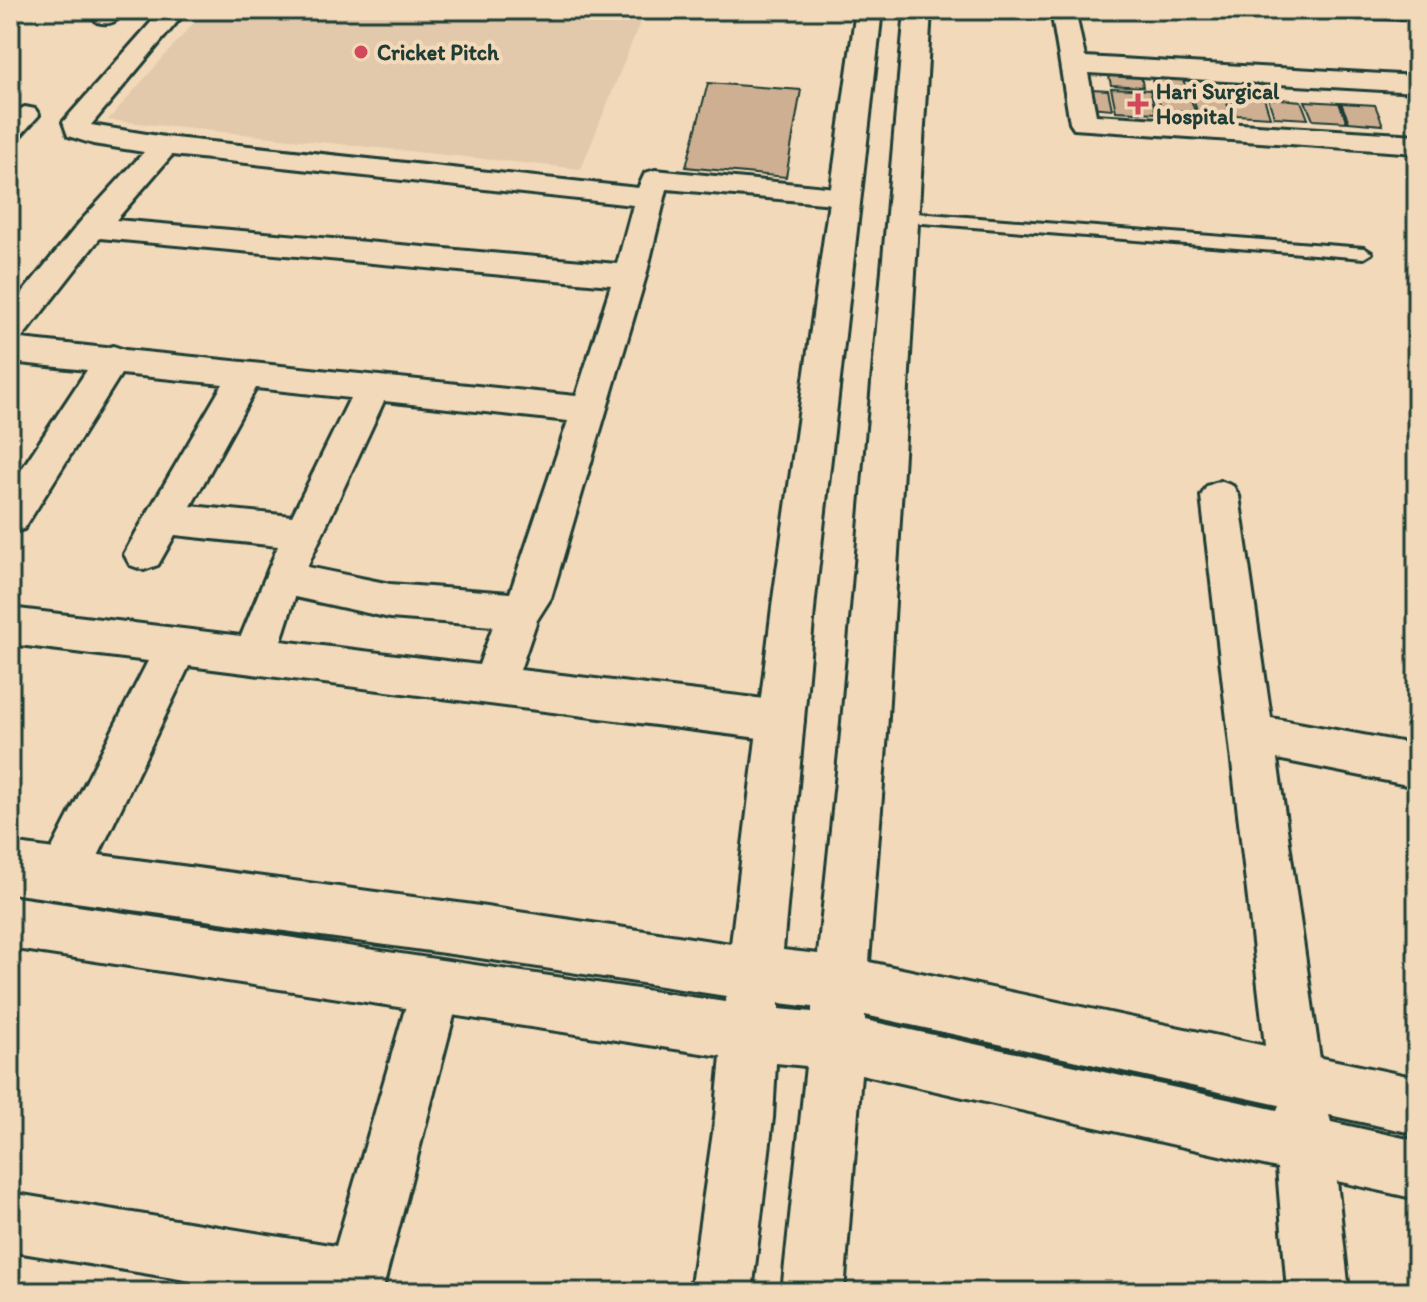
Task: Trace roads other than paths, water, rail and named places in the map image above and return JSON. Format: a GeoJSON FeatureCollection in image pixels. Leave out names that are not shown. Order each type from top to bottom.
{"type":"FeatureCollection","features":[{"type":"Feature","properties":{"kind":"street"},"geometry":{"type":"LineString","coordinates":[[175,10],[77,122],[78,130],[93,136],[165,146],[650,198]]}},
{"type":"Feature","properties":{"kind":"street"},"geometry":{"type":"LineString","coordinates":[[721,1292],[744,1118],[754,974],[782,721],[869,10]]}},
{"type":"Feature","properties":{"kind":"street"},"geometry":{"type":"LineString","coordinates":[[813,1292],[864,733],[918,10]]}},
{"type":"Feature","properties":{"kind":"street"},"geometry":{"type":"LineString","coordinates":[[1063,10],[1084,123],[1417,144]]}},
{"type":"Feature","properties":{"kind":"street"},"geometry":{"type":"LineString","coordinates":[[1362,10],[1417,12]]}},
{"type":"Feature","properties":{"kind":"street"},"geometry":{"type":"LineString","coordinates":[[1073,64],[1417,84]]}},
{"type":"Feature","properties":{"kind":"street"},"geometry":{"type":"LineString","coordinates":[[10,331],[92,228],[165,146]]}},
{"type":"Feature","properties":{"kind":"street"},"geometry":{"type":"LineString","coordinates":[[493,686],[519,611],[531,598],[630,276],[655,179],[845,196]]}},
{"type":"Feature","properties":{"kind":"street"},"geometry":{"type":"LineString","coordinates":[[92,228],[630,276]]}},
{"type":"Feature","properties":{"kind":"street"},"geometry":{"type":"LineString","coordinates":[[10,350],[113,358],[589,410]]}},
{"type":"Feature","properties":{"kind":"street"},"geometry":{"type":"LineString","coordinates":[[10,518],[113,358]]}},
{"type":"Feature","properties":{"kind":"street"},"geometry":{"type":"LineString","coordinates":[[144,554],[247,373]]}},
{"type":"Feature","properties":{"kind":"street"},"geometry":{"type":"LineString","coordinates":[[254,657],[282,578],[373,387]]}},
{"type":"Feature","properties":{"kind":"street"},"geometry":{"type":"LineString","coordinates":[[1220,496],[1306,1146],[1318,1292]]}},
{"type":"Feature","properties":{"kind":"street"},"geometry":{"type":"LineString","coordinates":[[164,519],[304,533]]}},
{"type":"Feature","properties":{"kind":"street"},"geometry":{"type":"LineString","coordinates":[[282,578],[390,601],[519,611]]}},
{"type":"Feature","properties":{"kind":"street"},"geometry":{"type":"LineString","coordinates":[[10,626],[782,721]]}},
{"type":"Feature","properties":{"kind":"street"},"geometry":{"type":"LineString","coordinates":[[63,877],[177,647]]}},
{"type":"Feature","properties":{"kind":"street"},"geometry":{"type":"LineString","coordinates":[[1250,734],[1417,766]]}},
{"type":"Feature","properties":{"kind":"street"},"geometry":{"type":"LineString","coordinates":[[10,868],[473,931],[754,974],[841,983],[1417,1106]]}},
{"type":"Feature","properties":{"kind":"street"},"geometry":{"type":"LineString","coordinates":[[10,922],[750,1034],[836,1041],[1417,1170]]}},
{"type":"Feature","properties":{"kind":"street"},"geometry":{"type":"LineString","coordinates":[[10,1222],[354,1285],[437,985]]}},
{"type":"Feature","properties":{"kind":"lane"},"geometry":{"type":"LineString","coordinates":[[903,217],[1364,253]]}},
{"type":"Feature","properties":{"kind":"place","name":"Cricket Pitch"},"geometry":{"type":"Point","coordinates":[361,52]}},
{"type":"Feature","properties":{"kind":"place","name":"Hari Surgical Hospital"},"geometry":{"type":"Point","coordinates":[1138,104]}}]}
